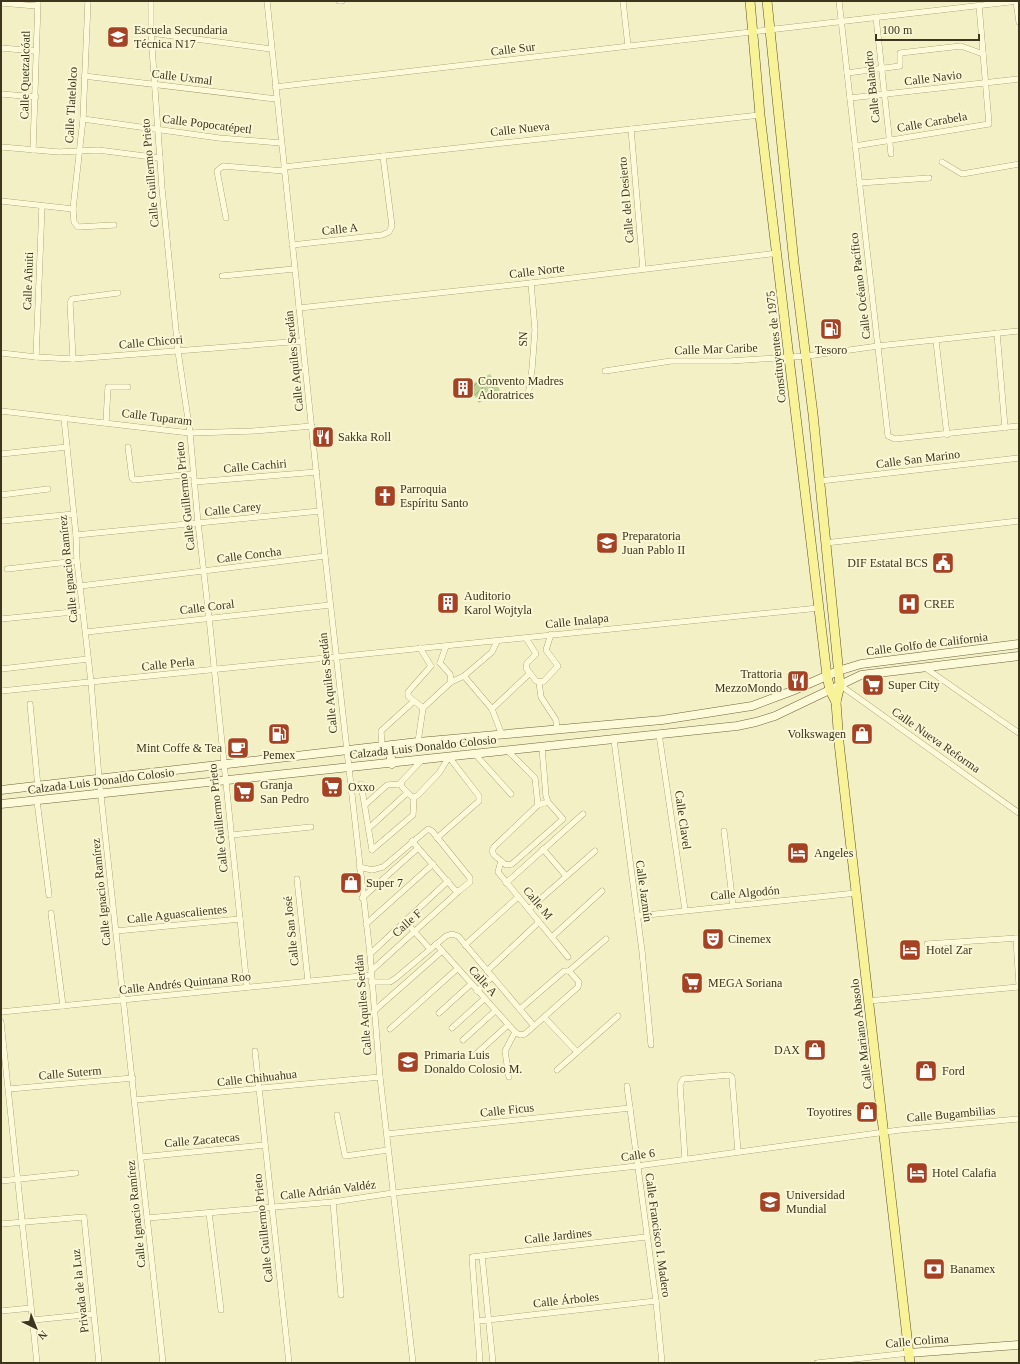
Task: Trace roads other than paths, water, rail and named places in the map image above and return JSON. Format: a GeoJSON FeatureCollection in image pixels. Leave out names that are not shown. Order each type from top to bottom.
{"type":"FeatureCollection","features":[{"type":"Feature","properties":{"kind":"main road","name":"Constituyentes de 1975"},"geometry":{"type":"LineString","coordinates":[[750,1],[760,115],[778,253],[794,408],[827,676],[830,690],[836,702]]}},
{"type":"Feature","properties":{"kind":"main road"},"geometry":{"type":"LineString","coordinates":[[767,1],[794,263],[807,356],[820,481],[840,685],[836,702]]}},
{"type":"Feature","properties":{"kind":"main road","name":"Calle Golfo de California"},"geometry":{"type":"LineString","coordinates":[[838,670],[868,663],[922,655],[1019,644]]}},
{"type":"Feature","properties":{"kind":"main road"},"geometry":{"type":"LineString","coordinates":[[1009,646],[1017,657]]}},
{"type":"Feature","properties":{"kind":"main road"},"geometry":{"type":"LineString","coordinates":[[922,655],[924,667]]}},
{"type":"Feature","properties":{"kind":"main road","name":"Calle Golfo de California"},"geometry":{"type":"LineString","coordinates":[[840,685],[861,675],[1017,657]]}},
{"type":"Feature","properties":{"kind":"main road","name":"Calzada Luis Donaldo Colosio"},"geometry":{"type":"LineString","coordinates":[[1,790],[346,752],[418,742],[662,720],[752,706],[792,691],[838,670]]}},
{"type":"Feature","properties":{"kind":"main road","name":"Calzada Luis Donaldo Colosio"},"geometry":{"type":"LineString","coordinates":[[1,804],[225,779],[392,764],[507,750],[542,748],[737,726],[775,716],[840,685]]}},
{"type":"Feature","properties":{"kind":"main road","name":"Calle Mariano Abasolo"},"geometry":{"type":"LineString","coordinates":[[836,702],[868,1001],[885,1132],[910,1363]]}},
{"type":"Feature","properties":{"kind":"main road"},"geometry":{"type":"LineString","coordinates":[[659,734],[662,720]]}},
{"type":"Feature","properties":{"kind":"main road"},"geometry":{"type":"LineString","coordinates":[[502,735],[507,750]]}},
{"type":"Feature","properties":{"kind":"main road"},"geometry":{"type":"LineString","coordinates":[[386,747],[392,764]]}},
{"type":"Feature","properties":{"kind":"main road","name":"Calle Colima"},"geometry":{"type":"LineString","coordinates":[[909,1353],[1019,1345]]}},
{"type":"Feature","properties":{"kind":"street","name":"Calle Tlatelolco"},"geometry":{"type":"LineString","coordinates":[[73,210],[83,119],[88,1]]}},
{"type":"Feature","properties":{"kind":"street","name":"Calle Guillermo Prieto"},"geometry":{"type":"LineString","coordinates":[[151,1],[151,33],[157,129],[178,351],[190,433],[198,523],[247,987]]}},
{"type":"Feature","properties":{"kind":"street","name":"Calle Aquiles Serdán"},"geometry":{"type":"LineString","coordinates":[[266,1],[330,605],[337,656],[346,752],[362,898],[370,954],[371,982],[380,1077],[412,1363]]}},
{"type":"Feature","properties":{"kind":"street"},"geometry":{"type":"LineString","coordinates":[[623,1],[628,46]]}},
{"type":"Feature","properties":{"kind":"street","name":"Calle Océano Pacífico"},"geometry":{"type":"LineString","coordinates":[[839,1],[888,436],[895,439],[947,435],[1019,426]]}},
{"type":"Feature","properties":{"kind":"street"},"geometry":{"type":"LineString","coordinates":[[1017,1],[1019,22]]}},
{"type":"Feature","properties":{"kind":"street","name":"Calle Sur"},"geometry":{"type":"LineString","coordinates":[[276,87],[770,31],[981,3],[1017,1]]}},
{"type":"Feature","properties":{"kind":"street"},"geometry":{"type":"LineString","coordinates":[[1,3],[37,4]]}},
{"type":"Feature","properties":{"kind":"street"},"geometry":{"type":"LineString","coordinates":[[981,3],[985,83]]}},
{"type":"Feature","properties":{"kind":"street","name":"Calle Quetzalcóatl"},"geometry":{"type":"LineString","coordinates":[[33,150],[36,97],[35,51],[37,4]]}},
{"type":"Feature","properties":{"kind":"street","name":"Calle Balandro"},"geometry":{"type":"LineString","coordinates":[[876,17],[883,94],[891,154]]}},
{"type":"Feature","properties":{"kind":"street"},"geometry":{"type":"LineString","coordinates":[[151,33],[271,49]]}},
{"type":"Feature","properties":{"kind":"street"},"geometry":{"type":"LineString","coordinates":[[847,73],[900,66],[900,53],[961,46],[983,54]]}},
{"type":"Feature","properties":{"kind":"street"},"geometry":{"type":"LineString","coordinates":[[1,48],[35,51]]}},
{"type":"Feature","properties":{"kind":"street","name":"Calle Uxmal"},"geometry":{"type":"LineString","coordinates":[[84,76],[276,99]]}},
{"type":"Feature","properties":{"kind":"street","name":"Calle Navio"},"geometry":{"type":"LineString","coordinates":[[850,98],[1019,79]]}},
{"type":"Feature","properties":{"kind":"street","name":"Calle Carabela"},"geometry":{"type":"LineString","coordinates":[[855,146],[989,124],[985,83]]}},
{"type":"Feature","properties":{"kind":"street"},"geometry":{"type":"LineString","coordinates":[[1,94],[36,97]]}},
{"type":"Feature","properties":{"kind":"street","name":"Calle Nueva"},"geometry":{"type":"LineString","coordinates":[[226,218],[217,171],[219,167],[223,166],[284,169],[383,156],[760,115]]}},
{"type":"Feature","properties":{"kind":"street","name":"Calle Popocatépetl"},"geometry":{"type":"LineString","coordinates":[[83,119],[281,143]]}},
{"type":"Feature","properties":{"kind":"street","name":"Calle del Desierto"},"geometry":{"type":"LineString","coordinates":[[631,129],[643,269]]}},
{"type":"Feature","properties":{"kind":"street"},"geometry":{"type":"LineString","coordinates":[[1,147],[58,152],[98,150],[160,158]]}},
{"type":"Feature","properties":{"kind":"street","name":"Calle A"},"geometry":{"type":"LineString","coordinates":[[292,245],[382,235],[389,232],[392,226],[383,156]]}},
{"type":"Feature","properties":{"kind":"street"},"geometry":{"type":"LineString","coordinates":[[942,162],[962,174],[1019,164]]}},
{"type":"Feature","properties":{"kind":"street"},"geometry":{"type":"LineString","coordinates":[[859,183],[929,178]]}},
{"type":"Feature","properties":{"kind":"street"},"geometry":{"type":"LineString","coordinates":[[1,201],[73,210],[74,222],[78,226],[114,224]]}},
{"type":"Feature","properties":{"kind":"street","name":"Calle Añuiti"},"geometry":{"type":"LineString","coordinates":[[36,357],[42,206]]}},
{"type":"Feature","properties":{"kind":"street","name":"Calle Norte"},"geometry":{"type":"LineString","coordinates":[[299,308],[531,283],[778,253]]}},
{"type":"Feature","properties":{"kind":"street"},"geometry":{"type":"LineString","coordinates":[[222,276],[294,269]]}},
{"type":"Feature","properties":{"kind":"street","name":"SN"},"geometry":{"type":"LineString","coordinates":[[528,396],[535,330],[531,283]]}},
{"type":"Feature","properties":{"kind":"street"},"geometry":{"type":"LineString","coordinates":[[73,359],[70,303],[72,299],[118,293]]}},
{"type":"Feature","properties":{"kind":"street","name":"Calle Mar Caribe"},"geometry":{"type":"LineString","coordinates":[[605,371],[671,361],[730,361],[807,356],[878,346],[1019,331]]}},
{"type":"Feature","properties":{"kind":"street"},"geometry":{"type":"LineString","coordinates":[[996,333],[1005,428]]}},
{"type":"Feature","properties":{"kind":"street","name":"Calle Chicori"},"geometry":{"type":"LineString","coordinates":[[1,353],[73,359],[303,341]]}},
{"type":"Feature","properties":{"kind":"street"},"geometry":{"type":"LineString","coordinates":[[936,341],[947,435]]}},
{"type":"Feature","properties":{"kind":"street"},"geometry":{"type":"LineString","coordinates":[[106,422],[108,387],[128,387]]}},
{"type":"Feature","properties":{"kind":"street","name":"Calle Tuparam"},"geometry":{"type":"LineString","coordinates":[[1,411],[106,422],[190,433],[253,431],[312,426]]}},
{"type":"Feature","properties":{"kind":"street","name":"Calle Ignacio Ramírez"},"geometry":{"type":"LineString","coordinates":[[64,418],[101,793],[163,1363]]}},
{"type":"Feature","properties":{"kind":"street"},"geometry":{"type":"LineString","coordinates":[[1,454],[67,447]]}},
{"type":"Feature","properties":{"kind":"street"},"geometry":{"type":"LineString","coordinates":[[128,447],[132,478],[134,480],[193,474]]}},
{"type":"Feature","properties":{"kind":"street","name":"Calle San Marino"},"geometry":{"type":"LineString","coordinates":[[820,481],[1019,458]]}},
{"type":"Feature","properties":{"kind":"street","name":"Calle Cachiri"},"geometry":{"type":"LineString","coordinates":[[194,482],[317,472]]}},
{"type":"Feature","properties":{"kind":"street"},"geometry":{"type":"LineString","coordinates":[[1,495],[48,489]]}},
{"type":"Feature","properties":{"kind":"street","name":"Calle Carey"},"geometry":{"type":"LineString","coordinates":[[76,535],[320,511]]}},
{"type":"Feature","properties":{"kind":"street"},"geometry":{"type":"LineString","coordinates":[[3,521],[74,514]]}},
{"type":"Feature","properties":{"kind":"street"},"geometry":{"type":"LineString","coordinates":[[825,543],[1019,521]]}},
{"type":"Feature","properties":{"kind":"street","name":"Calle Concha"},"geometry":{"type":"LineString","coordinates":[[80,586],[325,556]]}},
{"type":"Feature","properties":{"kind":"street"},"geometry":{"type":"LineString","coordinates":[[7,569],[77,560]]}},
{"type":"Feature","properties":{"kind":"street","name":"Calle Coral"},"geometry":{"type":"LineString","coordinates":[[86,632],[209,617],[330,605]]}},
{"type":"Feature","properties":{"kind":"street","name":"Calle Inalapa"},"geometry":{"type":"LineString","coordinates":[[337,656],[819,608]]}},
{"type":"Feature","properties":{"kind":"street"},"geometry":{"type":"LineString","coordinates":[[1,619],[83,611]]}},
{"type":"Feature","properties":{"kind":"street"},"geometry":{"type":"LineString","coordinates":[[546,650],[551,634]]}},
{"type":"Feature","properties":{"kind":"street"},"geometry":{"type":"LineString","coordinates":[[526,638],[536,654]]}},
{"type":"Feature","properties":{"kind":"street"},"geometry":{"type":"LineString","coordinates":[[418,742],[422,708],[451,682],[464,676],[492,652],[497,641]]}},
{"type":"Feature","properties":{"kind":"street"},"geometry":{"type":"LineString","coordinates":[[440,663],[446,646]]}},
{"type":"Feature","properties":{"kind":"street"},"geometry":{"type":"LineString","coordinates":[[420,648],[431,666]]}},
{"type":"Feature","properties":{"kind":"street"},"geometry":{"type":"LineString","coordinates":[[546,650],[536,654],[526,665],[530,673],[539,682],[541,697],[556,720],[557,730]]}},
{"type":"Feature","properties":{"kind":"street"},"geometry":{"type":"LineString","coordinates":[[539,682],[542,682],[558,666],[546,650]]}},
{"type":"Feature","properties":{"kind":"street","name":"Calle Perla"},"geometry":{"type":"LineString","coordinates":[[1,691],[337,656]]}},
{"type":"Feature","properties":{"kind":"street"},"geometry":{"type":"LineString","coordinates":[[1,669],[88,659]]}},
{"type":"Feature","properties":{"kind":"street"},"geometry":{"type":"LineString","coordinates":[[422,708],[408,696],[408,692],[431,666],[440,663]]}},
{"type":"Feature","properties":{"kind":"street"},"geometry":{"type":"LineString","coordinates":[[440,663],[450,674],[452,678],[451,682]]}},
{"type":"Feature","properties":{"kind":"street"},"geometry":{"type":"LineString","coordinates":[[924,667],[1019,733]]}},
{"type":"Feature","properties":{"kind":"street"},"geometry":{"type":"LineString","coordinates":[[492,709],[530,673]]}},
{"type":"Feature","properties":{"kind":"street"},"geometry":{"type":"LineString","coordinates":[[464,676],[492,709],[502,735]]}},
{"type":"Feature","properties":{"kind":"street","name":"Calle Nueva Reforma"},"geometry":{"type":"LineString","coordinates":[[840,685],[1019,813]]}},
{"type":"Feature","properties":{"kind":"street"},"geometry":{"type":"LineString","coordinates":[[386,747],[381,731],[414,701]]}},
{"type":"Feature","properties":{"kind":"street"},"geometry":{"type":"LineString","coordinates":[[30,704],[38,787]]}},
{"type":"Feature","properties":{"kind":"street","name":"Calle Clavel"},"geometry":{"type":"LineString","coordinates":[[659,734],[685,910]]}},
{"type":"Feature","properties":{"kind":"street","name":"Calle Jazmín"},"geometry":{"type":"LineString","coordinates":[[614,740],[637,916],[651,1045]]}},
{"type":"Feature","properties":{"kind":"street"},"geometry":{"type":"LineString","coordinates":[[542,748],[546,796],[548,802],[563,819],[509,866],[494,855],[492,851],[494,847],[538,805],[548,802]]}},
{"type":"Feature","properties":{"kind":"street"},"geometry":{"type":"LineString","coordinates":[[507,750],[535,778],[538,805]]}},
{"type":"Feature","properties":{"kind":"street"},"geometry":{"type":"LineString","coordinates":[[475,754],[510,794]]}},
{"type":"Feature","properties":{"kind":"street"},"geometry":{"type":"LineString","coordinates":[[359,867],[372,870],[383,867],[428,829],[438,838],[479,801],[479,796],[449,757],[439,774],[414,797],[413,815],[372,850],[366,804],[361,784]]}},
{"type":"Feature","properties":{"kind":"street"},"geometry":{"type":"LineString","coordinates":[[366,804],[387,785],[401,784],[422,760]]}},
{"type":"Feature","properties":{"kind":"street"},"geometry":{"type":"LineString","coordinates":[[401,784],[407,792],[414,797]]}},
{"type":"Feature","properties":{"kind":"street"},"geometry":{"type":"LineString","coordinates":[[369,828],[407,792]]}},
{"type":"Feature","properties":{"kind":"street"},"geometry":{"type":"LineString","coordinates":[[37,801],[49,895]]}},
{"type":"Feature","properties":{"kind":"street"},"geometry":{"type":"LineString","coordinates":[[506,882],[583,814]]}},
{"type":"Feature","properties":{"kind":"street"},"geometry":{"type":"LineString","coordinates":[[231,835],[312,827]]}},
{"type":"Feature","properties":{"kind":"street"},"geometry":{"type":"LineString","coordinates":[[724,831],[733,905]]}},
{"type":"Feature","properties":{"kind":"street","name":"Calle F"},"geometry":{"type":"LineString","coordinates":[[371,973],[470,882],[470,878],[438,838]]}},
{"type":"Feature","properties":{"kind":"street"},"geometry":{"type":"LineString","coordinates":[[412,841],[455,890],[459,891]]}},
{"type":"Feature","properties":{"kind":"street"},"geometry":{"type":"LineString","coordinates":[[362,898],[418,848]]}},
{"type":"Feature","properties":{"kind":"street"},"geometry":{"type":"LineString","coordinates":[[543,849],[566,876]]}},
{"type":"Feature","properties":{"kind":"street"},"geometry":{"type":"LineString","coordinates":[[529,909],[595,851]]}},
{"type":"Feature","properties":{"kind":"street","name":"Calle M"},"geometry":{"type":"LineString","coordinates":[[501,861],[498,872],[568,957]]}},
{"type":"Feature","properties":{"kind":"street"},"geometry":{"type":"LineString","coordinates":[[366,924],[433,864]]}},
{"type":"Feature","properties":{"kind":"street","name":"Calle San José"},"geometry":{"type":"LineString","coordinates":[[297,879],[308,981]]}},
{"type":"Feature","properties":{"kind":"street"},"geometry":{"type":"LineString","coordinates":[[370,954],[448,881]]}},
{"type":"Feature","properties":{"kind":"street"},"geometry":{"type":"LineString","coordinates":[[552,937],[602,891]]}},
{"type":"Feature","properties":{"kind":"street","name":"Calle Algodón"},"geometry":{"type":"LineString","coordinates":[[637,916],[856,893]]}},
{"type":"Feature","properties":{"kind":"street"},"geometry":{"type":"LineString","coordinates":[[465,945],[518,897]]}},
{"type":"Feature","properties":{"kind":"street"},"geometry":{"type":"LineString","coordinates":[[51,913],[63,1006]]}},
{"type":"Feature","properties":{"kind":"street","name":"Calle Aguascalientes"},"geometry":{"type":"LineString","coordinates":[[116,931],[240,919]]}},
{"type":"Feature","properties":{"kind":"street"},"geometry":{"type":"LineString","coordinates":[[405,921],[430,949]]}},
{"type":"Feature","properties":{"kind":"street"},"geometry":{"type":"LineString","coordinates":[[487,971],[539,922]]}},
{"type":"Feature","properties":{"kind":"street"},"geometry":{"type":"LineString","coordinates":[[371,982],[390,982],[446,936],[452,934],[458,936],[534,1026]]}},
{"type":"Feature","properties":{"kind":"street"},"geometry":{"type":"LineString","coordinates":[[927,944],[1017,938],[1019,984]]}},
{"type":"Feature","properties":{"kind":"street"},"geometry":{"type":"LineString","coordinates":[[520,1009],[564,971],[569,971],[606,939]]}},
{"type":"Feature","properties":{"kind":"street","name":"Calle A"},"geometry":{"type":"LineString","coordinates":[[436,944],[515,1032]]}},
{"type":"Feature","properties":{"kind":"street"},"geometry":{"type":"LineString","coordinates":[[374,1011],[442,951]]}},
{"type":"Feature","properties":{"kind":"street"},"geometry":{"type":"LineString","coordinates":[[390,1029],[458,969]]}},
{"type":"Feature","properties":{"kind":"street"},"geometry":{"type":"LineString","coordinates":[[508,1077],[505,1052],[515,1032],[520,1035],[525,1034],[580,985],[569,971]]}},
{"type":"Feature","properties":{"kind":"street","name":"Calle Andrés Quintana Roo"},"geometry":{"type":"LineString","coordinates":[[1,1012],[124,1001],[371,973]]}},
{"type":"Feature","properties":{"kind":"street"},"geometry":{"type":"LineString","coordinates":[[477,991],[492,977]]}},
{"type":"Feature","properties":{"kind":"street"},"geometry":{"type":"LineString","coordinates":[[439,1013],[471,984]]}},
{"type":"Feature","properties":{"kind":"street"},"geometry":{"type":"LineString","coordinates":[[868,1001],[1019,987]]}},
{"type":"Feature","properties":{"kind":"street"},"geometry":{"type":"LineString","coordinates":[[452,1028],[484,999]]}},
{"type":"Feature","properties":{"kind":"street"},"geometry":{"type":"LineString","coordinates":[[463,1040],[495,1011]]}},
{"type":"Feature","properties":{"kind":"street"},"geometry":{"type":"LineString","coordinates":[[557,1070],[618,1016]]}},
{"type":"Feature","properties":{"kind":"street"},"geometry":{"type":"LineString","coordinates":[[544,1017],[577,1052]]}},
{"type":"Feature","properties":{"kind":"street"},"geometry":{"type":"LineString","coordinates":[[1,1022],[37,1363]]}},
{"type":"Feature","properties":{"kind":"street"},"geometry":{"type":"LineString","coordinates":[[475,1055],[508,1025]]}},
{"type":"Feature","properties":{"kind":"street","name":"Calle Guillermo Prieto"},"geometry":{"type":"LineString","coordinates":[[255,1051],[289,1363]]}},
{"type":"Feature","properties":{"kind":"street"},"geometry":{"type":"LineString","coordinates":[[685,1159],[680,1085],[683,1079],[729,1075],[732,1077],[738,1152]]}},
{"type":"Feature","properties":{"kind":"street","name":"Calle Chihuahua"},"geometry":{"type":"LineString","coordinates":[[135,1100],[259,1090],[380,1077]]}},
{"type":"Feature","properties":{"kind":"street","name":"Calle Suterm"},"geometry":{"type":"LineString","coordinates":[[9,1089],[133,1078]]}},
{"type":"Feature","properties":{"kind":"street","name":"Calle Francisco I. Madero"},"geometry":{"type":"LineString","coordinates":[[627,1086],[646,1237],[656,1301],[662,1363]]}},
{"type":"Feature","properties":{"kind":"street","name":"Calle Ficus"},"geometry":{"type":"LineString","coordinates":[[387,1134],[630,1108]]}},
{"type":"Feature","properties":{"kind":"street"},"geometry":{"type":"LineString","coordinates":[[338,1114],[345,1156],[388,1150]]}},
{"type":"Feature","properties":{"kind":"street","name":"Calle Bugambilias"},"geometry":{"type":"LineString","coordinates":[[885,1132],[1019,1119]]}},
{"type":"Feature","properties":{"kind":"street","name":"Calle 6"},"geometry":{"type":"LineString","coordinates":[[393,1193],[637,1166],[885,1132]]}},
{"type":"Feature","properties":{"kind":"street","name":"Calle Zacatecas"},"geometry":{"type":"LineString","coordinates":[[141,1157],[265,1145]]}},
{"type":"Feature","properties":{"kind":"street"},"geometry":{"type":"LineString","coordinates":[[1,1181],[76,1173]]}},
{"type":"Feature","properties":{"kind":"street","name":"Calle Adrián Valdéz"},"geometry":{"type":"LineString","coordinates":[[147,1218],[333,1202],[393,1193]]}},
{"type":"Feature","properties":{"kind":"street"},"geometry":{"type":"LineString","coordinates":[[333,1202],[341,1295]]}},
{"type":"Feature","properties":{"kind":"street"},"geometry":{"type":"LineString","coordinates":[[209,1213],[221,1310]]}},
{"type":"Feature","properties":{"kind":"street","name":"Privada de la Luz"},"geometry":{"type":"LineString","coordinates":[[22,1222],[83,1216],[99,1363]]}},
{"type":"Feature","properties":{"kind":"street"},"geometry":{"type":"LineString","coordinates":[[1,1224],[22,1222]]}},
{"type":"Feature","properties":{"kind":"street","name":"Calle Jardines"},"geometry":{"type":"LineString","coordinates":[[478,1321],[472,1257],[646,1237]]}},
{"type":"Feature","properties":{"kind":"street"},"geometry":{"type":"LineString","coordinates":[[482,1256],[493,1363]]}},
{"type":"Feature","properties":{"kind":"street","name":"Calle Árboles"},"geometry":{"type":"LineString","coordinates":[[478,1321],[656,1301]]}},
{"type":"Feature","properties":{"kind":"street"},"geometry":{"type":"LineString","coordinates":[[1,1311],[31,1308]]}},
{"type":"Feature","properties":{"kind":"street"},"geometry":{"type":"LineString","coordinates":[[33,1320],[94,1314]]}},
{"type":"Feature","properties":{"kind":"street"},"geometry":{"type":"LineString","coordinates":[[478,1321],[480,1363]]}},
{"type":"Feature","properties":{"kind":"street","name":"Calle Colima"},"geometry":{"type":"LineString","coordinates":[[817,1363],[909,1353]]}},
{"type":"Feature","properties":{"kind":"place","name":"Escuela Secundaria Técnica N17"},"geometry":{"type":"Point","coordinates":[118,37]}},
{"type":"Feature","properties":{"kind":"place","name":"Tesoro"},"geometry":{"type":"Point","coordinates":[831,329]}},
{"type":"Feature","properties":{"kind":"place","name":"Convento Madres Adoratrices"},"geometry":{"type":"Point","coordinates":[463,388]}},
{"type":"Feature","properties":{"kind":"place","name":"Sakka Roll"},"geometry":{"type":"Point","coordinates":[323,437]}},
{"type":"Feature","properties":{"kind":"place","name":"Parroquia Espíritu Santo"},"geometry":{"type":"Point","coordinates":[385,496]}},
{"type":"Feature","properties":{"kind":"place","name":"Preparatoria Juan Pablo II"},"geometry":{"type":"Point","coordinates":[607,543]}},
{"type":"Feature","properties":{"kind":"place","name":"DIF Estatal BCS"},"geometry":{"type":"Point","coordinates":[943,563]}},
{"type":"Feature","properties":{"kind":"place","name":"Auditorio Karol Wojtyla"},"geometry":{"type":"Point","coordinates":[448,603]}},
{"type":"Feature","properties":{"kind":"place","name":"CREE"},"geometry":{"type":"Point","coordinates":[909,604]}},
{"type":"Feature","properties":{"kind":"place","name":"Trattoria MezzoMondo"},"geometry":{"type":"Point","coordinates":[798,681]}},
{"type":"Feature","properties":{"kind":"place","name":"Super City"},"geometry":{"type":"Point","coordinates":[873,685]}},
{"type":"Feature","properties":{"kind":"place","name":"Pemex"},"geometry":{"type":"Point","coordinates":[279,734]}},
{"type":"Feature","properties":{"kind":"place","name":"Volkswagen"},"geometry":{"type":"Point","coordinates":[862,734]}},
{"type":"Feature","properties":{"kind":"place","name":"Mint Coffe & Tea"},"geometry":{"type":"Point","coordinates":[238,748]}},
{"type":"Feature","properties":{"kind":"place","name":"Oxxo"},"geometry":{"type":"Point","coordinates":[332,787]}},
{"type":"Feature","properties":{"kind":"place","name":"Granja San Pedro"},"geometry":{"type":"Point","coordinates":[244,792]}},
{"type":"Feature","properties":{"kind":"place","name":"Angeles"},"geometry":{"type":"Point","coordinates":[798,853]}},
{"type":"Feature","properties":{"kind":"place","name":"Super 7"},"geometry":{"type":"Point","coordinates":[351,883]}},
{"type":"Feature","properties":{"kind":"place","name":"Cinemex"},"geometry":{"type":"Point","coordinates":[713,939]}},
{"type":"Feature","properties":{"kind":"place","name":"Hotel Zar"},"geometry":{"type":"Point","coordinates":[910,950]}},
{"type":"Feature","properties":{"kind":"place","name":"MEGA Soriana"},"geometry":{"type":"Point","coordinates":[692,983]}},
{"type":"Feature","properties":{"kind":"place","name":"DAX"},"geometry":{"type":"Point","coordinates":[815,1050]}},
{"type":"Feature","properties":{"kind":"place","name":"Primaria Luis Donaldo Colosio M."},"geometry":{"type":"Point","coordinates":[408,1062]}},
{"type":"Feature","properties":{"kind":"place","name":"Ford"},"geometry":{"type":"Point","coordinates":[926,1071]}},
{"type":"Feature","properties":{"kind":"place","name":"Toyotires"},"geometry":{"type":"Point","coordinates":[867,1112]}},
{"type":"Feature","properties":{"kind":"place","name":"Hotel Calafia"},"geometry":{"type":"Point","coordinates":[917,1173]}},
{"type":"Feature","properties":{"kind":"place","name":"Universidad Mundial"},"geometry":{"type":"Point","coordinates":[770,1202]}},
{"type":"Feature","properties":{"kind":"place","name":"Banamex"},"geometry":{"type":"Point","coordinates":[934,1269]}}]}
